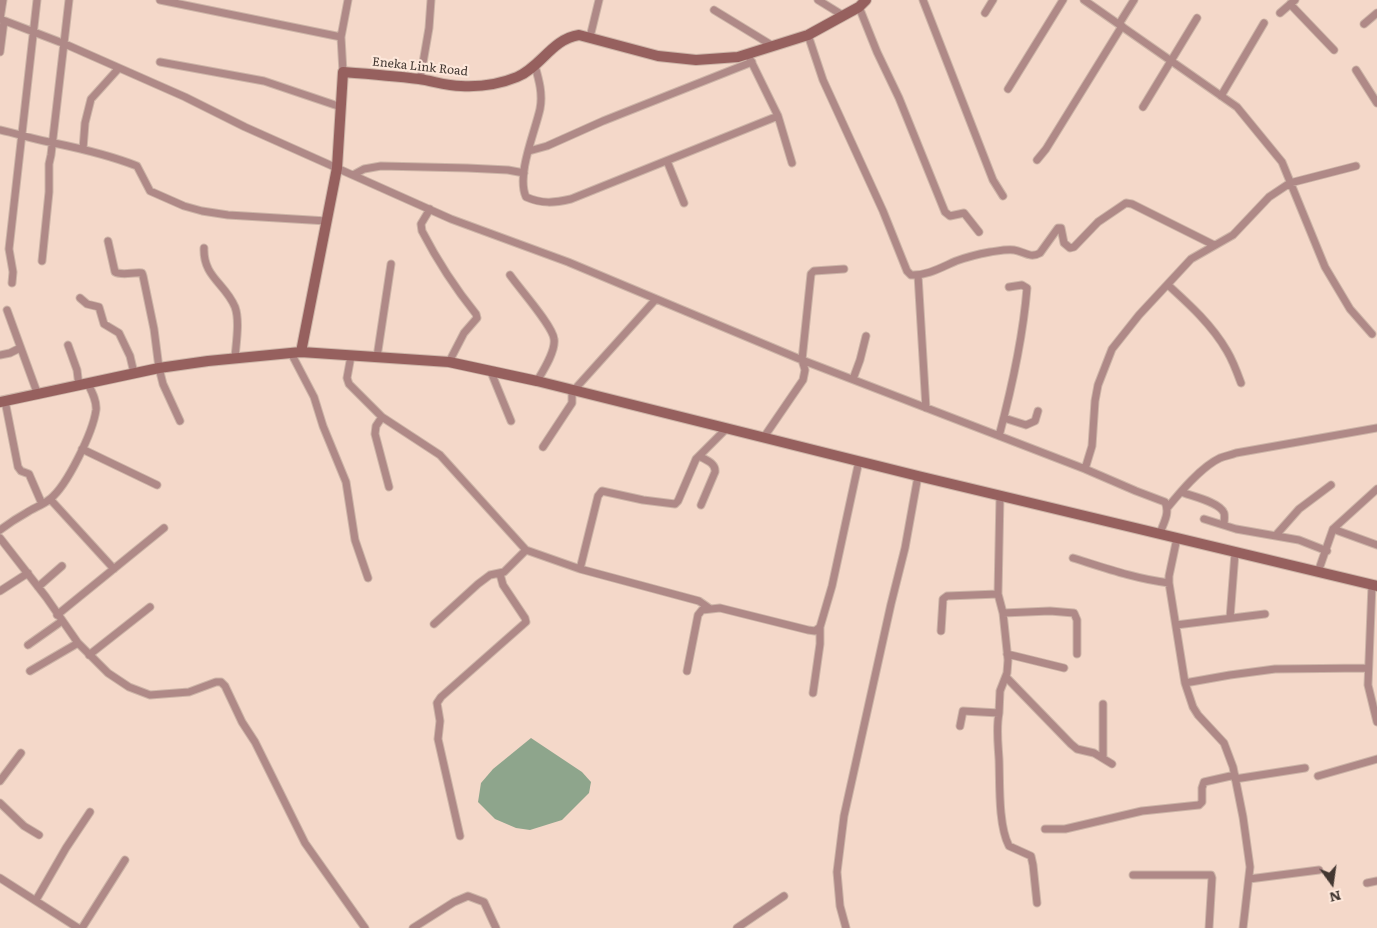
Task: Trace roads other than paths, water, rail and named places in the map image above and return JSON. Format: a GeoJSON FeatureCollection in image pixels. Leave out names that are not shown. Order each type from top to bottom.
{"type":"FeatureCollection","features":[{"type":"Feature","properties":{"kind":"street"},"geometry":{"type":"LineString","coordinates":[[0,52],[3,0]]}},
{"type":"Feature","properties":{"kind":"street"},"geometry":{"type":"LineString","coordinates":[[12,283],[9,249],[37,0]]}},
{"type":"Feature","properties":{"kind":"street"},"geometry":{"type":"LineString","coordinates":[[42,261],[52,143],[70,0]]}},
{"type":"Feature","properties":{"kind":"street"},"geometry":{"type":"LineString","coordinates":[[160,0],[341,37]]}},
{"type":"Feature","properties":{"kind":"street"},"geometry":{"type":"LineString","coordinates":[[348,0],[341,37],[343,72],[337,168],[327,221],[296,352],[346,482],[355,540],[368,578]]}},
{"type":"Feature","properties":{"kind":"street"},"geometry":{"type":"LineString","coordinates":[[420,80],[429,28],[431,0]]}},
{"type":"Feature","properties":{"kind":"street"},"geometry":{"type":"LineString","coordinates":[[590,37],[599,0]]}},
{"type":"Feature","properties":{"kind":"street"},"geometry":{"type":"LineString","coordinates":[[818,0],[844,16]]}},
{"type":"Feature","properties":{"kind":"street"},"geometry":{"type":"LineString","coordinates":[[924,0],[994,180],[1002,196]]}},
{"type":"Feature","properties":{"kind":"street"},"geometry":{"type":"LineString","coordinates":[[984,13],[993,0]]}},
{"type":"Feature","properties":{"kind":"street"},"geometry":{"type":"LineString","coordinates":[[1008,90],[1063,0]]}},
{"type":"Feature","properties":{"kind":"street"},"geometry":{"type":"LineString","coordinates":[[1084,0],[1237,107],[1282,162],[1325,267],[1350,309],[1372,334]]}},
{"type":"Feature","properties":{"kind":"street"},"geometry":{"type":"LineString","coordinates":[[1036,160],[1046,149],[1134,0]]}},
{"type":"Feature","properties":{"kind":"street"},"geometry":{"type":"LineString","coordinates":[[1280,13],[1292,2],[1334,50]]}},
{"type":"Feature","properties":{"kind":"street"},"geometry":{"type":"LineString","coordinates":[[863,4],[877,52],[899,98],[945,212],[950,216],[964,213],[979,232]]}},
{"type":"Feature","properties":{"kind":"street","name":"Eneka Link Road"},"geometry":{"type":"LineString","coordinates":[[343,72],[461,86],[488,85],[518,77],[535,66],[560,41],[569,36],[579,35],[658,56],[696,60],[750,58],[772,46],[808,35],[863,4]]}},
{"type":"Feature","properties":{"kind":"street"},"geometry":{"type":"LineString","coordinates":[[714,10],[772,46]]}},
{"type":"Feature","properties":{"kind":"street"},"geometry":{"type":"LineString","coordinates":[[1364,24],[1377,13]]}},
{"type":"Feature","properties":{"kind":"street"},"geometry":{"type":"LineString","coordinates":[[1143,107],[1197,18]]}},
{"type":"Feature","properties":{"kind":"street"},"geometry":{"type":"LineString","coordinates":[[1,19],[65,44],[185,97],[245,127],[430,209],[656,299],[802,360],[1085,469],[1165,502],[1168,507]]}},
{"type":"Feature","properties":{"kind":"street"},"geometry":{"type":"LineString","coordinates":[[1222,96],[1264,23]]}},
{"type":"Feature","properties":{"kind":"street"},"geometry":{"type":"LineString","coordinates":[[808,35],[823,80],[883,211],[907,271],[912,275],[939,269],[974,255],[986,253],[1013,250],[1036,255],[1040,253],[1058,228],[1061,228],[1066,244],[1070,248],[1074,247],[1098,222],[1126,203],[1132,204],[1214,245]]}},
{"type":"Feature","properties":{"kind":"street"},"geometry":{"type":"LineString","coordinates":[[528,151],[547,146],[750,58],[778,116],[792,163]]}},
{"type":"Feature","properties":{"kind":"street"},"geometry":{"type":"LineString","coordinates":[[160,62],[264,81],[341,107]]}},
{"type":"Feature","properties":{"kind":"street"},"geometry":{"type":"LineString","coordinates":[[535,66],[540,82],[540,109],[530,139],[523,191],[526,197],[545,203],[571,199],[778,116]]}},
{"type":"Feature","properties":{"kind":"street"},"geometry":{"type":"LineString","coordinates":[[83,148],[85,123],[91,99],[119,68]]}},
{"type":"Feature","properties":{"kind":"street"},"geometry":{"type":"LineString","coordinates":[[1356,70],[1377,102]]}},
{"type":"Feature","properties":{"kind":"street"},"geometry":{"type":"LineString","coordinates":[[0,130],[113,156],[137,166],[150,191],[184,206],[228,215],[327,221]]}},
{"type":"Feature","properties":{"kind":"street"},"geometry":{"type":"LineString","coordinates":[[667,161],[684,203]]}},
{"type":"Feature","properties":{"kind":"street"},"geometry":{"type":"LineString","coordinates":[[353,175],[364,169],[381,166],[508,170],[524,174]]}},
{"type":"Feature","properties":{"kind":"street"},"geometry":{"type":"LineString","coordinates":[[1085,469],[1092,446],[1098,385],[1112,349],[1139,315],[1191,259],[1234,235],[1269,197],[1290,183],[1356,166]]}},
{"type":"Feature","properties":{"kind":"street"},"geometry":{"type":"LineString","coordinates":[[430,209],[421,224],[422,231],[477,318],[464,333],[450,362]]}},
{"type":"Feature","properties":{"kind":"street"},"geometry":{"type":"LineString","coordinates":[[108,241],[115,272],[118,274],[136,272],[142,273],[144,276],[159,368],[163,384],[180,421]]}},
{"type":"Feature","properties":{"kind":"street"},"geometry":{"type":"LineString","coordinates":[[204,248],[206,267],[226,292],[236,312],[235,358]]}},
{"type":"Feature","properties":{"kind":"street"},"geometry":{"type":"LineString","coordinates":[[377,357],[391,264]]}},
{"type":"Feature","properties":{"kind":"street"},"geometry":{"type":"LineString","coordinates":[[764,437],[803,380],[805,370],[802,360],[811,274],[814,271],[844,269]]}},
{"type":"Feature","properties":{"kind":"street"},"geometry":{"type":"LineString","coordinates":[[510,275],[554,336],[554,344],[548,363],[537,381]]}},
{"type":"Feature","properties":{"kind":"street"},"geometry":{"type":"LineString","coordinates":[[918,275],[926,408]]}},
{"type":"Feature","properties":{"kind":"street"},"geometry":{"type":"LineString","coordinates":[[999,436],[1016,360],[1027,288],[1022,285],[1009,287]]}},
{"type":"Feature","properties":{"kind":"street"},"geometry":{"type":"LineString","coordinates":[[1168,285],[1214,331],[1228,352],[1241,383]]}},
{"type":"Feature","properties":{"kind":"street"},"geometry":{"type":"LineString","coordinates":[[80,298],[87,304],[99,307],[104,324],[119,333],[130,356],[134,373]]}},
{"type":"Feature","properties":{"kind":"street"},"geometry":{"type":"LineString","coordinates":[[543,447],[572,403],[573,390],[656,299]]}},
{"type":"Feature","properties":{"kind":"street"},"geometry":{"type":"LineString","coordinates":[[7,310],[38,395]]}},
{"type":"Feature","properties":{"kind":"street"},"geometry":{"type":"LineString","coordinates":[[853,379],[866,336]]}},
{"type":"Feature","properties":{"kind":"street"},"geometry":{"type":"LineString","coordinates":[[0,530],[50,499],[65,482],[82,449],[93,420],[96,408],[94,398],[84,385],[68,345]]}},
{"type":"Feature","properties":{"kind":"street"},"geometry":{"type":"LineString","coordinates":[[0,355],[20,348]]}},
{"type":"Feature","properties":{"kind":"street"},"geometry":{"type":"LineString","coordinates":[[42,504],[29,474],[21,471],[18,467],[3,402],[159,368],[296,352],[450,362],[537,381],[599,398],[1000,496],[1374,585],[1373,629],[1368,668],[1368,685],[1377,722]]}},
{"type":"Feature","properties":{"kind":"street"},"geometry":{"type":"LineString","coordinates":[[351,356],[347,381],[382,417],[440,455],[526,550],[580,569],[699,602],[709,608]]}},
{"type":"Feature","properties":{"kind":"street"},"geometry":{"type":"LineString","coordinates":[[491,372],[510,421]]}},
{"type":"Feature","properties":{"kind":"street"},"geometry":{"type":"LineString","coordinates":[[1004,418],[1026,425],[1035,421],[1038,411]]}},
{"type":"Feature","properties":{"kind":"street"},"geometry":{"type":"LineString","coordinates":[[382,417],[376,426],[375,434],[389,487]]}},
{"type":"Feature","properties":{"kind":"street"},"geometry":{"type":"LineString","coordinates":[[580,569],[598,496],[602,491],[642,500],[675,504],[699,456],[727,428]]}},
{"type":"Feature","properties":{"kind":"street"},"geometry":{"type":"LineString","coordinates":[[1160,533],[1167,516],[1168,507],[1180,492],[1220,458],[1377,428]]}},
{"type":"Feature","properties":{"kind":"street"},"geometry":{"type":"LineString","coordinates":[[82,449],[157,485]]}},
{"type":"Feature","properties":{"kind":"street"},"geometry":{"type":"LineString","coordinates":[[699,456],[713,464],[716,468],[701,505]]}},
{"type":"Feature","properties":{"kind":"street"},"geometry":{"type":"LineString","coordinates":[[812,693],[820,644],[820,627],[832,586],[859,461]]}},
{"type":"Feature","properties":{"kind":"street"},"geometry":{"type":"LineString","coordinates":[[846,928],[840,906],[837,872],[844,816],[891,604],[906,548],[918,476]]}},
{"type":"Feature","properties":{"kind":"street"},"geometry":{"type":"LineString","coordinates":[[1276,535],[1299,509],[1331,485]]}},
{"type":"Feature","properties":{"kind":"street"},"geometry":{"type":"LineString","coordinates":[[1318,572],[1334,529],[1377,490]]}},
{"type":"Feature","properties":{"kind":"street"},"geometry":{"type":"LineString","coordinates":[[1180,492],[1220,507],[1224,512],[1224,525]]}},
{"type":"Feature","properties":{"kind":"street"},"geometry":{"type":"LineString","coordinates":[[1000,496],[998,594],[1003,613],[1008,666],[1000,691],[997,745],[1000,807],[1009,846],[1031,856],[1037,903]]}},
{"type":"Feature","properties":{"kind":"street"},"geometry":{"type":"LineString","coordinates":[[50,499],[114,569]]}},
{"type":"Feature","properties":{"kind":"street"},"geometry":{"type":"LineString","coordinates":[[1204,519],[1254,532],[1299,540],[1327,551]]}},
{"type":"Feature","properties":{"kind":"street"},"geometry":{"type":"LineString","coordinates":[[28,645],[114,569],[164,528]]}},
{"type":"Feature","properties":{"kind":"street"},"geometry":{"type":"LineString","coordinates":[[1334,529],[1377,544]]}},
{"type":"Feature","properties":{"kind":"street"},"geometry":{"type":"LineString","coordinates":[[0,538],[28,573],[78,643],[108,673],[129,687],[150,694],[189,692],[216,682],[221,682],[225,686],[242,722],[268,767],[305,843],[365,928]]}},
{"type":"Feature","properties":{"kind":"street"},"geometry":{"type":"LineString","coordinates":[[1177,538],[1169,583],[1185,683],[1193,707],[1198,715],[1218,734],[1224,743],[1235,777],[1246,832],[1250,867],[1242,928]]}},
{"type":"Feature","properties":{"kind":"street"},"geometry":{"type":"LineString","coordinates":[[434,624],[478,584],[490,575],[500,574],[526,550]]}},
{"type":"Feature","properties":{"kind":"street"},"geometry":{"type":"LineString","coordinates":[[1230,618],[1236,553]]}},
{"type":"Feature","properties":{"kind":"street"},"geometry":{"type":"LineString","coordinates":[[1073,558],[1123,574],[1154,582],[1169,583]]}},
{"type":"Feature","properties":{"kind":"street"},"geometry":{"type":"LineString","coordinates":[[38,587],[62,566]]}},
{"type":"Feature","properties":{"kind":"street"},"geometry":{"type":"LineString","coordinates":[[0,590],[28,573]]}},
{"type":"Feature","properties":{"kind":"street"},"geometry":{"type":"LineString","coordinates":[[460,836],[438,738],[440,722],[436,703],[440,697],[526,622],[503,585],[500,574]]}},
{"type":"Feature","properties":{"kind":"street"},"geometry":{"type":"LineString","coordinates":[[941,631],[943,599],[947,596],[998,594]]}},
{"type":"Feature","properties":{"kind":"street"},"geometry":{"type":"LineString","coordinates":[[89,655],[150,606]]}},
{"type":"Feature","properties":{"kind":"street"},"geometry":{"type":"LineString","coordinates":[[688,670],[698,615],[702,610],[720,608],[808,630],[815,631],[820,627]]}},
{"type":"Feature","properties":{"kind":"street"},"geometry":{"type":"LineString","coordinates":[[1003,613],[1050,611],[1074,613],[1077,620],[1076,654]]}},
{"type":"Feature","properties":{"kind":"street"},"geometry":{"type":"LineString","coordinates":[[1176,625],[1265,614]]}},
{"type":"Feature","properties":{"kind":"street"},"geometry":{"type":"LineString","coordinates":[[30,671],[78,643]]}},
{"type":"Feature","properties":{"kind":"street"},"geometry":{"type":"LineString","coordinates":[[1007,654],[1064,668]]}},
{"type":"Feature","properties":{"kind":"street"},"geometry":{"type":"LineString","coordinates":[[1185,683],[1275,669],[1368,668]]}},
{"type":"Feature","properties":{"kind":"street"},"geometry":{"type":"LineString","coordinates":[[1006,677],[1077,749],[1094,753],[1112,764]]}},
{"type":"Feature","properties":{"kind":"street"},"geometry":{"type":"LineString","coordinates":[[1102,704],[1103,758]]}},
{"type":"Feature","properties":{"kind":"street"},"geometry":{"type":"LineString","coordinates":[[960,726],[963,711],[999,712]]}},
{"type":"Feature","properties":{"kind":"street"},"geometry":{"type":"LineString","coordinates":[[0,781],[21,753]]}},
{"type":"Feature","properties":{"kind":"street"},"geometry":{"type":"LineString","coordinates":[[1318,776],[1377,759]]}},
{"type":"Feature","properties":{"kind":"street"},"geometry":{"type":"LineString","coordinates":[[1045,830],[1064,829],[1142,811],[1199,805],[1202,802],[1204,782],[1305,768]]}},
{"type":"Feature","properties":{"kind":"street"},"geometry":{"type":"LineString","coordinates":[[0,803],[24,826],[39,835]]}},
{"type":"Feature","properties":{"kind":"street"},"geometry":{"type":"LineString","coordinates":[[36,900],[66,848],[90,812]]}},
{"type":"Feature","properties":{"kind":"street"},"geometry":{"type":"LineString","coordinates":[[82,928],[125,860]]}},
{"type":"Feature","properties":{"kind":"street"},"geometry":{"type":"LineString","coordinates":[[1249,880],[1319,870]]}},
{"type":"Feature","properties":{"kind":"street"},"geometry":{"type":"LineString","coordinates":[[1133,875],[1211,875],[1209,928]]}},
{"type":"Feature","properties":{"kind":"street"},"geometry":{"type":"LineString","coordinates":[[0,878],[78,928]]}},
{"type":"Feature","properties":{"kind":"street"},"geometry":{"type":"LineString","coordinates":[[1367,883],[1377,881]]}},
{"type":"Feature","properties":{"kind":"street"},"geometry":{"type":"LineString","coordinates":[[413,928],[454,902],[468,896],[484,902],[496,928]]}},
{"type":"Feature","properties":{"kind":"street"},"geometry":{"type":"LineString","coordinates":[[737,928],[784,896]]}}]}
